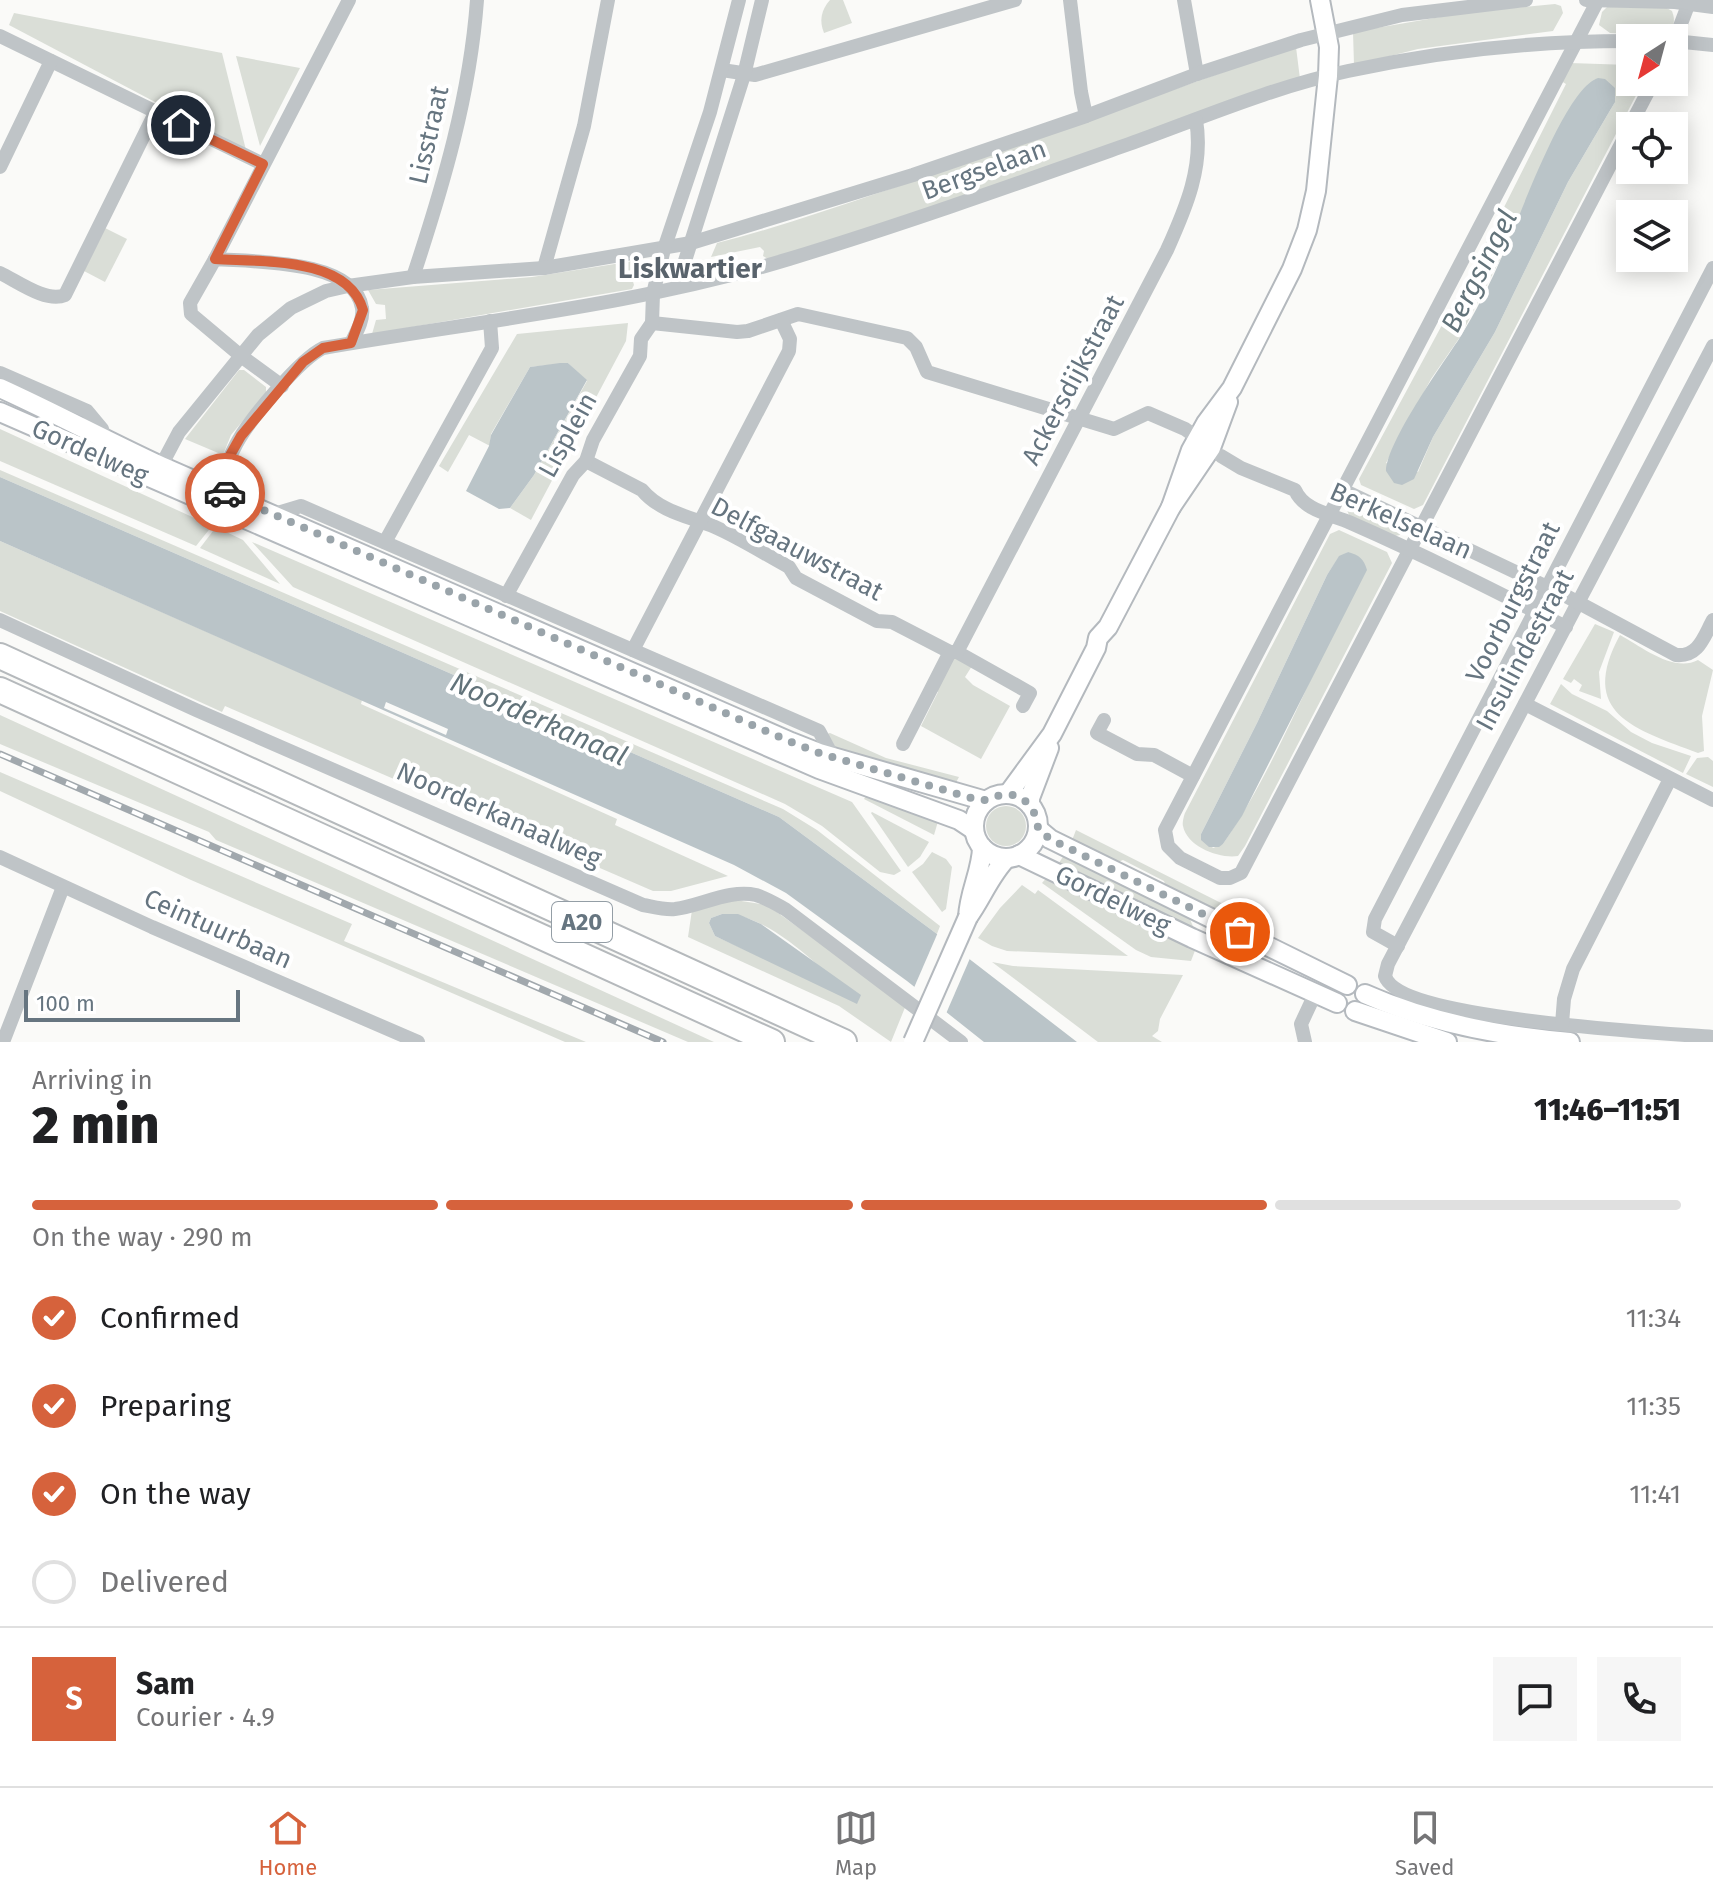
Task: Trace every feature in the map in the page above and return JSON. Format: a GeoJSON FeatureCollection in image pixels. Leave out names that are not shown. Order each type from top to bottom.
{"type":"FeatureCollection","features":[{"type":"Feature","properties":{"kind":"highway","name":"A20"},"geometry":{"type":"LineString","coordinates":[[0,656],[844,1042]]}},
{"type":"Feature","properties":{"kind":"highway","name":"A20"},"geometry":{"type":"LineString","coordinates":[[0,690],[772,1042]]}},
{"type":"Feature","properties":{"kind":"main road"},"geometry":{"type":"LineString","coordinates":[[1008,794],[1052,734],[1096,648],[1100,633],[1108,627],[1171,507],[1210,447],[1232,388],[1286,282],[1307,230],[1316,191],[1328,76],[1327,34],[1320,0]]}},
{"type":"Feature","properties":{"kind":"main road","name":"Gordelweg"},"geometry":{"type":"LineString","coordinates":[[0,388],[161,466],[791,742],[986,801]]}},
{"type":"Feature","properties":{"kind":"main road","name":"Gordelweg"},"geometry":{"type":"LineString","coordinates":[[0,412],[798,760],[959,820],[978,838]]}},
{"type":"Feature","properties":{"kind":"main road"},"geometry":{"type":"LineString","coordinates":[[975,898],[995,872],[1032,845],[1038,829],[1030,798],[1052,734]]}},
{"type":"Feature","properties":{"kind":"main road"},"geometry":{"type":"LineString","coordinates":[[913,1042],[975,898],[980,864],[976,814],[986,801],[1008,794],[1030,805]]}},
{"type":"Feature","properties":{"kind":"main road","name":"Gordelweg"},"geometry":{"type":"LineString","coordinates":[[1038,829],[1050,839],[1347,985]]}},
{"type":"Feature","properties":{"kind":"main road"},"geometry":{"type":"LineString","coordinates":[[978,838],[993,855],[1013,856]]}},
{"type":"Feature","properties":{"kind":"main road","name":"Gordelweg"},"geometry":{"type":"LineString","coordinates":[[1013,856],[1337,1003]]}},
{"type":"Feature","properties":{"kind":"main road"},"geometry":{"type":"LineString","coordinates":[[1365,994],[1425,1015],[1508,1036],[1570,1042]]}},
{"type":"Feature","properties":{"kind":"main road"},"geometry":{"type":"LineString","coordinates":[[1355,1011],[1447,1042]]}},
{"type":"Feature","properties":{"kind":"street"},"geometry":{"type":"LineString","coordinates":[[282,386],[195,319],[190,303],[349,0]]}},
{"type":"Feature","properties":{"kind":"street","name":"Lisstraat"},"geometry":{"type":"LineString","coordinates":[[413,277],[443,187],[457,132],[477,0]]}},
{"type":"Feature","properties":{"kind":"street"},"geometry":{"type":"LineString","coordinates":[[544,268],[584,126],[608,0]]}},
{"type":"Feature","properties":{"kind":"street","name":"Lisplein"},"geometry":{"type":"LineString","coordinates":[[506,596],[573,475],[586,461],[593,440],[640,356],[641,339],[652,323],[653,294],[664,249],[722,70],[739,0]]}},
{"type":"Feature","properties":{"kind":"street"},"geometry":{"type":"LineString","coordinates":[[677,286],[744,75],[762,0]]}},
{"type":"Feature","properties":{"kind":"street"},"geometry":{"type":"LineString","coordinates":[[722,70],[755,75],[1015,0]]}},
{"type":"Feature","properties":{"kind":"street"},"geometry":{"type":"LineString","coordinates":[[1070,0],[1086,116]]}},
{"type":"Feature","properties":{"kind":"street"},"geometry":{"type":"LineString","coordinates":[[1184,0],[1197,74]]}},
{"type":"Feature","properties":{"kind":"street","name":"Bergselaan"},"geometry":{"type":"LineString","coordinates":[[161,466],[179,432],[258,335],[291,308],[326,291],[413,277],[544,268],[691,243],[913,175],[1197,74],[1327,34],[1402,15],[1526,0]]}},
{"type":"Feature","properties":{"kind":"street"},"geometry":{"type":"LineString","coordinates":[[1586,0],[1690,2],[1713,7]]}},
{"type":"Feature","properties":{"kind":"street"},"geometry":{"type":"LineString","coordinates":[[1598,0],[1165,830],[1168,846],[1180,858],[1224,879],[1241,873],[1616,153]]}},
{"type":"Feature","properties":{"kind":"street"},"geometry":{"type":"LineString","coordinates":[[1681,24],[1690,2]]}},
{"type":"Feature","properties":{"kind":"street"},"geometry":{"type":"LineString","coordinates":[[0,36],[263,164]]}},
{"type":"Feature","properties":{"kind":"street","name":"Bergselaan"},"geometry":{"type":"LineString","coordinates":[[212,487],[241,436],[282,386],[316,352],[351,343],[653,294],[784,261],[929,216],[1328,76],[1430,55],[1576,41],[1616,41]]}},
{"type":"Feature","properties":{"kind":"street"},"geometry":{"type":"LineString","coordinates":[[1688,42],[1713,45]]}},
{"type":"Feature","properties":{"kind":"street"},"geometry":{"type":"LineString","coordinates":[[0,167],[51,61]]}},
{"type":"Feature","properties":{"kind":"street"},"geometry":{"type":"LineString","coordinates":[[0,273],[47,296],[57,298],[65,295],[155,113]]}},
{"type":"Feature","properties":{"kind":"street","name":"Ackersdijkstraat"},"geometry":{"type":"LineString","coordinates":[[903,744],[1081,418],[1162,261],[1183,214],[1194,178],[1200,143],[1196,120]]}},
{"type":"Feature","properties":{"kind":"street"},"geometry":{"type":"LineString","coordinates":[[215,259],[321,269],[348,286],[358,297],[363,310],[351,343]]}},
{"type":"Feature","properties":{"kind":"street","name":"Voorburgstraat"},"geometry":{"type":"LineString","coordinates":[[1398,946],[1374,933],[1373,925],[1713,268]]}},
{"type":"Feature","properties":{"kind":"street","name":"Berkelselaan"},"geometry":{"type":"LineString","coordinates":[[781,320],[798,314],[907,338],[916,347],[927,372],[1114,429],[1148,413],[1241,468],[1295,490],[1299,499],[1308,506],[1411,548],[1566,627]]}},
{"type":"Feature","properties":{"kind":"street"},"geometry":{"type":"LineString","coordinates":[[633,650],[791,345],[781,320],[737,332],[652,323]]}},
{"type":"Feature","properties":{"kind":"street"},"geometry":{"type":"LineString","coordinates":[[385,542],[492,348],[490,321]]}},
{"type":"Feature","properties":{"kind":"street","name":"Insulindestraat"},"geometry":{"type":"LineString","coordinates":[[1562,1024],[1511,1020],[1461,1010],[1412,995],[1385,979],[1387,968],[1713,346]]}},
{"type":"Feature","properties":{"kind":"street","name":"Gordelweg"},"geometry":{"type":"LineString","coordinates":[[0,373],[87,411],[102,429],[105,440]]}},
{"type":"Feature","properties":{"kind":"street","name":"Delfgaauwstraat"},"geometry":{"type":"LineString","coordinates":[[586,461],[642,490],[649,498],[699,523],[714,527],[789,567],[796,578],[877,621],[892,622],[1029,694]]}},
{"type":"Feature","properties":{"kind":"street"},"geometry":{"type":"LineString","coordinates":[[161,466],[166,485]]}},
{"type":"Feature","properties":{"kind":"street"},"geometry":{"type":"LineString","coordinates":[[190,496],[212,487]]}},
{"type":"Feature","properties":{"kind":"street","name":"Berkelselaan"},"geometry":{"type":"LineString","coordinates":[[1343,490],[1546,587],[1673,654],[1683,656],[1692,653],[1713,620]]}},
{"type":"Feature","properties":{"kind":"street"},"geometry":{"type":"LineString","coordinates":[[271,515],[301,506],[385,542],[819,731],[833,757]]}},
{"type":"Feature","properties":{"kind":"street","name":"Noorderkanaalweg"},"geometry":{"type":"LineString","coordinates":[[0,620],[196,710],[643,905],[677,909],[735,894],[755,895],[770,901],[785,909],[961,1042]]}},
{"type":"Feature","properties":{"kind":"street"},"geometry":{"type":"LineString","coordinates":[[1525,704],[1713,800]]}},
{"type":"Feature","properties":{"kind":"street"},"geometry":{"type":"LineString","coordinates":[[1104,720],[1097,733],[1137,754],[1154,755],[1193,776]]}},
{"type":"Feature","properties":{"kind":"street"},"geometry":{"type":"LineString","coordinates":[[1670,779],[1573,969],[1564,999],[1562,1024],[1713,1037]]}},
{"type":"Feature","properties":{"kind":"street","name":"Ceintuurbaan"},"geometry":{"type":"LineString","coordinates":[[0,857],[418,1042]]}},
{"type":"Feature","properties":{"kind":"street"},"geometry":{"type":"LineString","coordinates":[[3,1042],[63,887]]}},
{"type":"Feature","properties":{"kind":"street"},"geometry":{"type":"LineString","coordinates":[[1305,1042],[1301,1024],[1315,994]]}},
{"type":"Feature","properties":{"kind":"shaded area"},"geometry":{"type":"Polygon","coordinates":[[[830,0],[843,0],[852,23],[824,33],[822,16],[830,0]]]}},
{"type":"Feature","properties":{"kind":"shaded area"},"geometry":{"type":"Polygon","coordinates":[[[1561,6],[1563,13],[1553,31],[1418,49],[1354,65],[1353,32],[1469,12],[1561,6]]]}},
{"type":"Feature","properties":{"kind":"shaded area"},"geometry":{"type":"Polygon","coordinates":[[[1608,6],[1665,7],[1672,11],[1674,18],[1673,24],[1616,24],[1616,33],[1610,33],[1599,25],[1602,12],[1608,6]]]}},
{"type":"Feature","properties":{"kind":"shaded area"},"geometry":{"type":"Polygon","coordinates":[[[14,13],[222,53],[246,150],[9,25],[14,13]]]}},
{"type":"Feature","properties":{"kind":"shaded area"},"geometry":{"type":"Polygon","coordinates":[[[1296,47],[1300,79],[957,201],[768,259],[763,256],[764,251],[760,247],[711,257],[717,243],[933,174],[1296,47]]]}},
{"type":"Feature","properties":{"kind":"shaded area"},"geometry":{"type":"Polygon","coordinates":[[[236,56],[300,68],[260,146],[236,56]]]}},
{"type":"Feature","properties":{"kind":"shaded area"},"geometry":{"type":"Polygon","coordinates":[[[1570,63],[1616,65],[1616,96],[1636,96],[1627,112],[1616,112],[1616,134],[1423,505],[1414,509],[1361,485],[1359,479],[1484,247],[1566,84],[1561,81],[1570,63]],[[1615,102],[1506,248],[1460,337],[1431,379],[1386,463],[1418,472],[1433,437],[1495,332],[1568,182],[1615,102]]]}},
{"type":"Feature","properties":{"kind":"shaded area"},"geometry":{"type":"Polygon","coordinates":[[[105,228],[127,239],[105,282],[84,271],[105,228]]]}},
{"type":"Feature","properties":{"kind":"shaded area"},"geometry":{"type":"Polygon","coordinates":[[[640,260],[630,271],[634,285],[632,289],[372,334],[376,320],[386,319],[385,305],[376,304],[368,290],[532,277],[640,260]]]}},
{"type":"Feature","properties":{"kind":"shaded area"},"geometry":{"type":"Polygon","coordinates":[[[628,323],[626,341],[531,520],[510,508],[534,475],[587,381],[568,363],[530,367],[491,434],[490,446],[469,435],[448,472],[439,466],[517,334],[628,323]]]}},
{"type":"Feature","properties":{"kind":"shaded area"},"geometry":{"type":"Polygon","coordinates":[[[239,370],[244,370],[266,387],[266,393],[231,435],[223,455],[185,439],[239,370]]]}},
{"type":"Feature","properties":{"kind":"shaded area"},"geometry":{"type":"Polygon","coordinates":[[[0,429],[212,526],[196,546],[0,461],[0,429]]]}},
{"type":"Feature","properties":{"kind":"shaded area"},"geometry":{"type":"Polygon","coordinates":[[[0,470],[783,809],[817,830],[940,926],[937,934],[779,817],[0,477],[0,470]]]}},
{"type":"Feature","properties":{"kind":"shaded area"},"geometry":{"type":"Polygon","coordinates":[[[1355,502],[1400,523],[1403,527],[1400,535],[1395,536],[1349,515],[1347,510],[1355,502]]]}},
{"type":"Feature","properties":{"kind":"shaded area"},"geometry":{"type":"Polygon","coordinates":[[[216,527],[243,540],[280,584],[200,548],[216,527]]]}},
{"type":"Feature","properties":{"kind":"shaded area"},"geometry":{"type":"Polygon","coordinates":[[[1339,530],[1387,552],[1392,563],[1245,846],[1238,856],[1205,850],[1186,833],[1183,825],[1185,814],[1330,534],[1339,530]],[[1348,552],[1339,557],[1327,575],[1201,834],[1213,848],[1223,844],[1261,782],[1357,588],[1348,552]]]}},
{"type":"Feature","properties":{"kind":"shaded area"},"geometry":{"type":"Polygon","coordinates":[[[0,541],[362,700],[361,704],[617,819],[615,825],[728,876],[671,891],[653,891],[225,706],[222,712],[0,611],[0,541]]]}},
{"type":"Feature","properties":{"kind":"shaded area"},"geometry":{"type":"Polygon","coordinates":[[[252,542],[852,802],[901,871],[894,875],[880,872],[822,826],[785,804],[293,587],[252,542]]]}},
{"type":"Feature","properties":{"kind":"shaded area"},"geometry":{"type":"Polygon","coordinates":[[[1595,624],[1614,632],[1599,672],[1601,699],[1579,691],[1582,685],[1574,679],[1571,683],[1563,679],[1595,624]]]}},
{"type":"Feature","properties":{"kind":"shaded area"},"geometry":{"type":"Polygon","coordinates":[[[1620,635],[1669,661],[1689,663],[1698,660],[1713,670],[1702,716],[1704,751],[1698,753],[1653,736],[1619,715],[1609,701],[1605,683],[1608,662],[1620,635]]]}},
{"type":"Feature","properties":{"kind":"shaded area"},"geometry":{"type":"Polygon","coordinates":[[[956,657],[972,666],[965,677],[973,685],[1010,706],[981,759],[921,726],[938,692],[935,690],[951,659],[956,657]]]}},
{"type":"Feature","properties":{"kind":"shaded area"},"geometry":{"type":"Polygon","coordinates":[[[1561,684],[1572,694],[1607,711],[1631,732],[1652,743],[1691,756],[1683,773],[1550,704],[1561,684]]]}},
{"type":"Feature","properties":{"kind":"shaded area"},"geometry":{"type":"Polygon","coordinates":[[[0,715],[714,1042],[688,1042],[0,744],[0,715]]]}},
{"type":"Feature","properties":{"kind":"shaded area"},"geometry":{"type":"Polygon","coordinates":[[[827,734],[886,758],[959,777],[953,788],[836,749],[827,734]]]}},
{"type":"Feature","properties":{"kind":"shaded area"},"geometry":{"type":"Polygon","coordinates":[[[1708,757],[1713,761],[1713,787],[1686,774],[1697,758],[1708,757]]]}},
{"type":"Feature","properties":{"kind":"shaded area"},"geometry":{"type":"Polygon","coordinates":[[[0,772],[352,924],[344,941],[586,1042],[565,1042],[191,880],[0,791],[0,772]]]}},
{"type":"Feature","properties":{"kind":"shaded area"},"geometry":{"type":"Polygon","coordinates":[[[869,792],[939,818],[934,835],[864,799],[869,792]]]}},
{"type":"Feature","properties":{"kind":"shaded area"},"geometry":{"type":"Polygon","coordinates":[[[1006,806],[1020,812],[1026,826],[1020,840],[1006,846],[992,840],[986,826],[992,812],[1006,806]]]}},
{"type":"Feature","properties":{"kind":"shaded area"},"geometry":{"type":"Polygon","coordinates":[[[872,812],[929,842],[920,857],[908,867],[872,812]]]}},
{"type":"Feature","properties":{"kind":"shaded area"},"geometry":{"type":"Polygon","coordinates":[[[1076,830],[1235,910],[1239,916],[1236,924],[1167,891],[1164,881],[1123,860],[1113,864],[1071,843],[1076,830]]]}},
{"type":"Feature","properties":{"kind":"shaded area"},"geometry":{"type":"Polygon","coordinates":[[[932,852],[946,859],[952,867],[946,909],[942,912],[912,872],[932,852]]]}},
{"type":"Feature","properties":{"kind":"shaded area"},"geometry":{"type":"Polygon","coordinates":[[[1066,852],[1189,917],[1195,931],[1057,866],[1066,852]]]}},
{"type":"Feature","properties":{"kind":"shaded area"},"geometry":{"type":"Polygon","coordinates":[[[1050,874],[1196,948],[1191,961],[1151,957],[1136,950],[1042,883],[1050,874]]]}},
{"type":"Feature","properties":{"kind":"shaded area"},"geometry":{"type":"Polygon","coordinates":[[[1022,885],[1035,894],[1038,890],[1128,956],[1007,951],[978,938],[1022,885]]]}},
{"type":"Feature","properties":{"kind":"shaded area"},"geometry":{"type":"Polygon","coordinates":[[[735,900],[767,905],[906,1005],[891,1042],[839,1006],[688,937],[692,910],[735,900]],[[722,914],[711,918],[709,923],[715,936],[858,1002],[795,946],[759,923],[722,914]]]}},
{"type":"Feature","properties":{"kind":"shaded area"},"geometry":{"type":"Polygon","coordinates":[[[992,962],[1013,966],[1183,975],[1160,1019],[1158,1031],[1152,1036],[1162,1042],[1098,1042],[992,962]]]}},
{"type":"Feature","properties":{"kind":"water"},"geometry":{"type":"Polygon","coordinates":[[[1598,78],[1605,79],[1615,88],[1615,102],[1568,182],[1495,332],[1433,437],[1414,479],[1402,485],[1394,483],[1386,471],[1395,442],[1484,294],[1559,127],[1585,87],[1598,78]]]}},
{"type":"Feature","properties":{"kind":"water"},"geometry":{"type":"Polygon","coordinates":[[[568,363],[587,380],[534,475],[510,508],[499,509],[466,491],[489,446],[491,435],[530,367],[568,363]]]}},
{"type":"Feature","properties":{"kind":"water","name":"Noorderkanaal"},"geometry":{"type":"Polygon","coordinates":[[[0,477],[779,817],[1077,1042],[984,1042],[907,981],[786,893],[734,865],[0,541],[0,477]]]}},
{"type":"Feature","properties":{"kind":"water"},"geometry":{"type":"Polygon","coordinates":[[[1348,552],[1360,558],[1367,570],[1242,816],[1223,844],[1209,847],[1201,840],[1201,834],[1327,575],[1339,556],[1348,552]]]}},
{"type":"Feature","properties":{"kind":"water"},"geometry":{"type":"Polygon","coordinates":[[[738,914],[761,924],[861,995],[857,1004],[715,936],[709,923],[711,918],[738,914]]]}},
{"type":"Feature","properties":{"kind":"pier"},"geometry":{"type":"Polygon","coordinates":[[[386,702],[448,729],[446,735],[384,708],[386,702]]]}},
{"type":"Feature","properties":{"kind":"pier"},"geometry":{"type":"Polygon","coordinates":[[[939,930],[971,956],[945,1016],[913,990],[939,930]]]}},
{"type":"Feature","properties":{"kind":"railway"},"geometry":{"type":"LineString","coordinates":[[0,754],[663,1042]]}},
{"type":"Feature","properties":{"kind":"way so far"},"geometry":{"type":"LineString","coordinates":[[225,493],[819,753],[978,800],[1014,795],[1030,805],[1038,829],[1050,839],[1240,932]]}},
{"type":"Feature","properties":{"kind":"district","name":"Liskwartier"},"geometry":{"type":"Point","coordinates":[690,268]}},
{"type":"Feature","properties":{"kind":"route"},"geometry":{"type":"LineString","coordinates":[[181,125],[263,164],[215,259],[321,269],[348,286],[358,297],[363,310],[351,343],[323,348],[310,356],[241,436],[212,487],[225,493]]}},
{"type":"Feature","properties":{"kind":"water label","name":"Bergsingel"},"geometry":{"type":"Point","coordinates":[1479,271]}}]}
